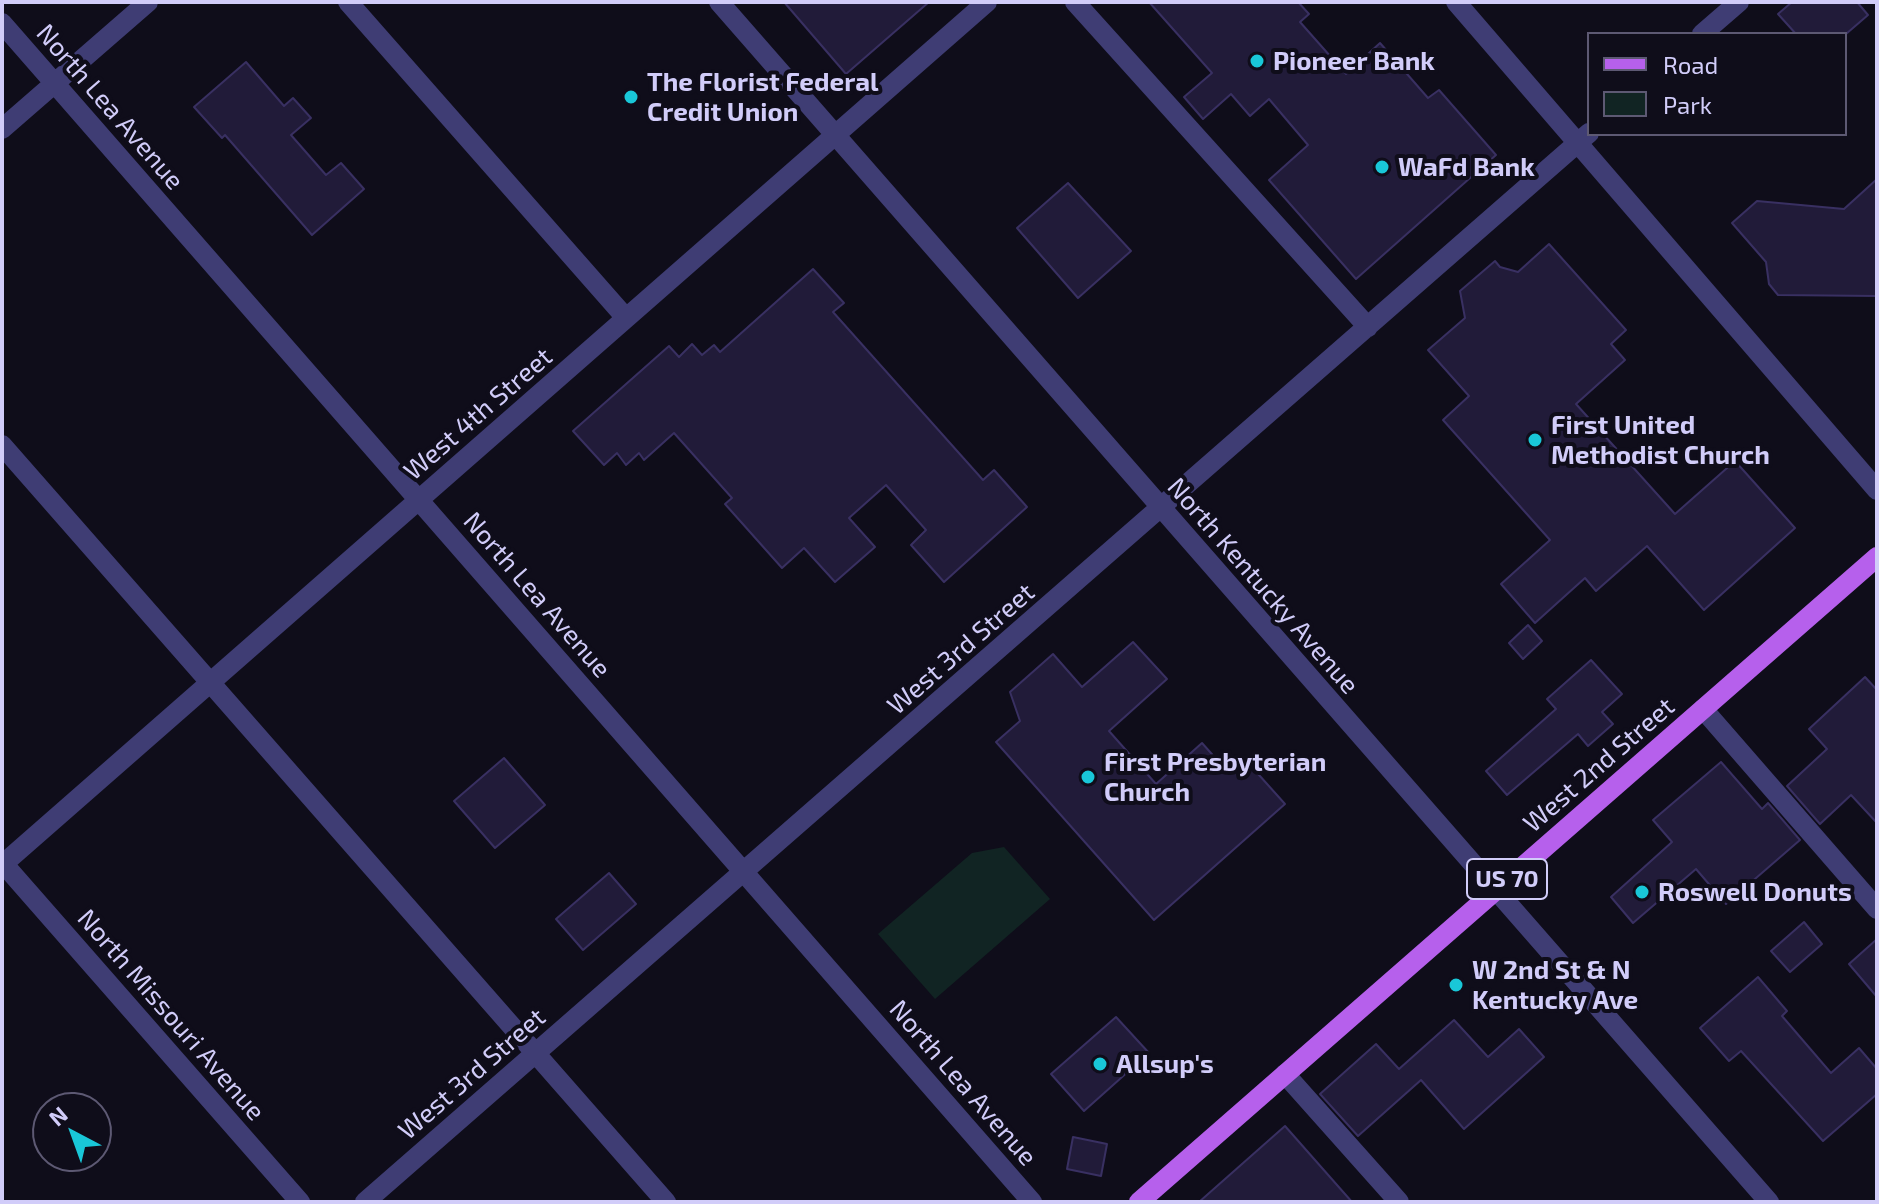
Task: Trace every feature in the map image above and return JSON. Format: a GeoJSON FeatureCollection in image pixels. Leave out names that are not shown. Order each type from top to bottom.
{"type":"FeatureCollection","features":[{"type":"Feature","properties":{"kind":"main road","name":"West 2nd Street"},"geometry":{"type":"LineString","coordinates":[[1139,1202],[1877,557]]}},
{"type":"Feature","properties":{"kind":"street"},"geometry":{"type":"LineString","coordinates":[[2,129],[148,2]]}},
{"type":"Feature","properties":{"kind":"street"},"geometry":{"type":"LineString","coordinates":[[348,2],[626,318]]}},
{"type":"Feature","properties":{"kind":"street","name":"North Kentucky Avenue"},"geometry":{"type":"LineString","coordinates":[[719,2],[1769,1202]]}},
{"type":"Feature","properties":{"kind":"street","name":"West 4th Street"},"geometry":{"type":"LineString","coordinates":[[3,863],[987,2]]}},
{"type":"Feature","properties":{"kind":"street"},"geometry":{"type":"LineString","coordinates":[[1075,2],[1368,327]]}},
{"type":"Feature","properties":{"kind":"street"},"geometry":{"type":"LineString","coordinates":[[1456,2],[1584,138],[1877,490]]}},
{"type":"Feature","properties":{"kind":"street"},"geometry":{"type":"LineString","coordinates":[[1704,32],[1739,2]]}},
{"type":"Feature","properties":{"kind":"street","name":"North Lea Avenue"},"geometry":{"type":"LineString","coordinates":[[2,23],[1032,1202]]}},
{"type":"Feature","properties":{"kind":"street","name":"West 3rd Street"},"geometry":{"type":"LineString","coordinates":[[365,1202],[1584,138]]}},
{"type":"Feature","properties":{"kind":"street"},"geometry":{"type":"LineString","coordinates":[[2,445],[666,1202]]}},
{"type":"Feature","properties":{"kind":"street"},"geometry":{"type":"LineString","coordinates":[[1703,709],[1877,909]]}},
{"type":"Feature","properties":{"kind":"street","name":"North Missouri Avenue"},"geometry":{"type":"LineString","coordinates":[[3,863],[300,1202]]}},
{"type":"Feature","properties":{"kind":"street"},"geometry":{"type":"LineString","coordinates":[[1285,1074],[1399,1202]]}},
{"type":"Feature","properties":{"kind":"green space"},"geometry":{"type":"Polygon","coordinates":[[[1004,847],[1050,899],[935,999],[878,934],[972,853],[1004,847]]]}},
{"type":"Feature","properties":{"kind":"building"},"geometry":{"type":"Polygon","coordinates":[[[784,2],[929,2],[846,74],[784,2]]]}},
{"type":"Feature","properties":{"kind":"building","name":"WaFd Bank"},"geometry":{"type":"Polygon","coordinates":[[[1149,2],[1298,2],[1309,14],[1300,22],[1346,74],[1380,43],[1428,98],[1439,90],[1496,155],[1356,279],[1269,180],[1308,145],[1269,99],[1250,116],[1231,94],[1203,119],[1184,97],[1212,73],[1149,2]]]}},
{"type":"Feature","properties":{"kind":"building"},"geometry":{"type":"Polygon","coordinates":[[[1792,2],[1857,2],[1868,15],[1847,33],[1794,32],[1778,14],[1792,2]]]}},
{"type":"Feature","properties":{"kind":"building"},"geometry":{"type":"Polygon","coordinates":[[[246,62],[284,106],[293,98],[311,118],[291,135],[326,175],[341,163],[364,189],[312,235],[225,135],[222,138],[194,107],[246,62]]]}},
{"type":"Feature","properties":{"kind":"building"},"geometry":{"type":"Polygon","coordinates":[[[1877,179],[1877,296],[1778,295],[1769,284],[1766,262],[1732,223],[1757,201],[1844,209],[1877,179]]]}},
{"type":"Feature","properties":{"kind":"building"},"geometry":{"type":"Polygon","coordinates":[[[1068,183],[1131,251],[1078,298],[1017,228],[1068,183]]]}},
{"type":"Feature","properties":{"kind":"building","name":"First United Methodist Church"},"geometry":{"type":"Polygon","coordinates":[[[1549,244],[1626,330],[1611,344],[1625,360],[1576,404],[1675,514],[1735,461],[1795,528],[1704,610],[1647,546],[1596,591],[1585,578],[1535,623],[1501,584],[1550,540],[1443,420],[1469,396],[1428,350],[1465,318],[1460,291],[1495,261],[1500,267],[1518,272],[1549,244]]]}},
{"type":"Feature","properties":{"kind":"building"},"geometry":{"type":"Polygon","coordinates":[[[813,269],[844,303],[833,312],[983,480],[994,470],[1027,507],[944,582],[911,545],[926,530],[886,485],[849,518],[875,547],[835,582],[804,548],[782,568],[725,504],[732,498],[674,433],[644,460],[639,453],[626,465],[617,453],[604,465],[573,431],[669,346],[679,357],[692,344],[702,355],[714,345],[720,352],[813,269]]]}},
{"type":"Feature","properties":{"kind":"building"},"geometry":{"type":"Polygon","coordinates":[[[1528,625],[1542,641],[1523,659],[1509,643],[1528,625]]]}},
{"type":"Feature","properties":{"kind":"building","name":"First Presbyterian Church"},"geometry":{"type":"Polygon","coordinates":[[[1133,642],[1167,679],[1109,731],[1156,784],[1202,743],[1226,770],[1242,756],[1285,804],[1154,920],[996,742],[1020,721],[1010,692],[1053,654],[1082,687],[1133,642]]]}},
{"type":"Feature","properties":{"kind":"building"},"geometry":{"type":"Polygon","coordinates":[[[1591,660],[1622,694],[1602,712],[1613,724],[1588,746],[1578,734],[1507,795],[1486,771],[1556,709],[1547,699],[1591,660]]]}},
{"type":"Feature","properties":{"kind":"building"},"geometry":{"type":"Polygon","coordinates":[[[1865,677],[1877,690],[1877,823],[1851,795],[1820,824],[1787,786],[1827,749],[1809,729],[1865,677]]]}},
{"type":"Feature","properties":{"kind":"building"},"geometry":{"type":"Polygon","coordinates":[[[504,758],[545,805],[495,848],[454,801],[504,758]]]}},
{"type":"Feature","properties":{"kind":"building"},"geometry":{"type":"Polygon","coordinates":[[[1721,762],[1762,809],[1768,803],[1800,840],[1726,904],[1696,869],[1633,923],[1611,897],[1672,842],[1653,820],[1721,762]]]}},
{"type":"Feature","properties":{"kind":"building"},"geometry":{"type":"Polygon","coordinates":[[[609,873],[636,904],[583,950],[556,919],[609,873]]]}},
{"type":"Feature","properties":{"kind":"building"},"geometry":{"type":"Polygon","coordinates":[[[1804,922],[1822,944],[1790,972],[1771,951],[1804,922]]]}},
{"type":"Feature","properties":{"kind":"building"},"geometry":{"type":"Polygon","coordinates":[[[1877,939],[1877,997],[1849,964],[1877,939]]]}},
{"type":"Feature","properties":{"kind":"building"},"geometry":{"type":"Polygon","coordinates":[[[1758,977],[1787,1011],[1782,1016],[1831,1073],[1859,1048],[1877,1069],[1877,1094],[1823,1141],[1741,1051],[1729,1061],[1700,1028],[1758,977]]]}},
{"type":"Feature","properties":{"kind":"building","name":"Allsup's"},"geometry":{"type":"Polygon","coordinates":[[[1116,1017],[1149,1053],[1084,1111],[1051,1074],[1116,1017]]]}},
{"type":"Feature","properties":{"kind":"building"},"geometry":{"type":"Polygon","coordinates":[[[1454,1020],[1488,1057],[1519,1029],[1544,1057],[1464,1129],[1421,1080],[1358,1136],[1320,1094],[1376,1044],[1399,1069],[1454,1020]]]}},
{"type":"Feature","properties":{"kind":"building"},"geometry":{"type":"Polygon","coordinates":[[[1285,1126],[1352,1202],[1199,1202],[1285,1126]]]}},
{"type":"Feature","properties":{"kind":"building"},"geometry":{"type":"Polygon","coordinates":[[[1073,1137],[1107,1144],[1101,1176],[1067,1169],[1073,1137]]]}},
{"type":"Feature","properties":{"kind":"place","name":"Pioneer Bank"},"geometry":{"type":"Point","coordinates":[1257,61]}},
{"type":"Feature","properties":{"kind":"place","name":"The Florist Federal Credit Union"},"geometry":{"type":"Point","coordinates":[631,97]}},
{"type":"Feature","properties":{"kind":"place","name":"WaFd Bank"},"geometry":{"type":"Point","coordinates":[1382,167]}},
{"type":"Feature","properties":{"kind":"place","name":"First United Methodist Church"},"geometry":{"type":"Point","coordinates":[1535,440]}},
{"type":"Feature","properties":{"kind":"place","name":"First Presbyterian Church"},"geometry":{"type":"Point","coordinates":[1088,777]}},
{"type":"Feature","properties":{"kind":"place","name":"Roswell Donuts"},"geometry":{"type":"Point","coordinates":[1642,892]}},
{"type":"Feature","properties":{"kind":"place","name":"W 2nd St & N Kentucky Ave"},"geometry":{"type":"Point","coordinates":[1456,985]}},
{"type":"Feature","properties":{"kind":"place","name":"Allsup's"},"geometry":{"type":"Point","coordinates":[1100,1064]}}]}
